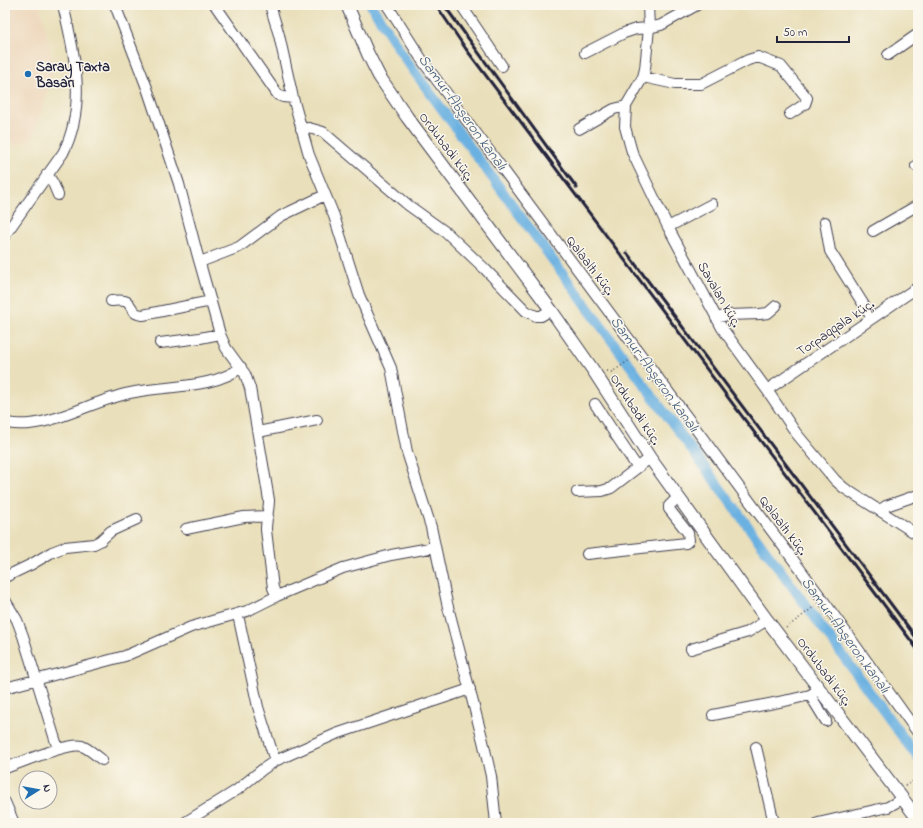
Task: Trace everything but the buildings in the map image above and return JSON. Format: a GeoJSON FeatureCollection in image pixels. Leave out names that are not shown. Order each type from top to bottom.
{"type":"FeatureCollection","features":[{"type":"Feature","properties":{"kind":"street"},"geometry":{"type":"LineString","coordinates":[[5,235],[63,153],[69,140],[76,112],[77,96],[72,42],[63,5]]}},
{"type":"Feature","properties":{"kind":"street"},"geometry":{"type":"LineString","coordinates":[[115,5],[147,88],[172,163],[220,334],[226,348],[245,374],[250,388],[269,500],[266,530],[272,584],[277,596]]}},
{"type":"Feature","properties":{"kind":"street"},"geometry":{"type":"LineString","coordinates":[[215,5],[278,95],[282,98],[293,98]]}},
{"type":"Feature","properties":{"kind":"street"},"geometry":{"type":"LineString","coordinates":[[270,5],[279,35],[301,129],[316,174],[334,216],[359,294],[390,368],[407,452],[426,510],[491,776],[496,823]]}},
{"type":"Feature","properties":{"kind":"street","name":"Ordubadi küç."},"geometry":{"type":"LineString","coordinates":[[347,5],[368,54],[379,76],[396,103],[551,310],[593,370],[650,458],[778,634],[815,692],[918,819]]}},
{"type":"Feature","properties":{"kind":"street","name":"Qalaaltı küç."},"geometry":{"type":"LineString","coordinates":[[387,5],[424,63],[823,600],[918,733]]}},
{"type":"Feature","properties":{"kind":"street"},"geometry":{"type":"LineString","coordinates":[[461,5],[502,66]]}},
{"type":"Feature","properties":{"kind":"street","name":"Savalan küç."},"geometry":{"type":"LineString","coordinates":[[648,5],[649,28],[643,77],[626,106],[625,128],[632,152],[668,227],[716,318],[796,434],[835,480],[844,488],[918,535]]}},
{"type":"Feature","properties":{"kind":"street"},"geometry":{"type":"LineString","coordinates":[[585,53],[624,33],[636,29],[649,28],[668,22],[697,5]]}},
{"type":"Feature","properties":{"kind":"street"},"geometry":{"type":"LineString","coordinates":[[888,55],[918,34]]}},
{"type":"Feature","properties":{"kind":"street"},"geometry":{"type":"LineString","coordinates":[[643,77],[675,84],[701,84],[748,60],[758,57],[781,66],[807,98],[805,104],[790,114]]}},
{"type":"Feature","properties":{"kind":"street"},"geometry":{"type":"LineString","coordinates":[[579,129],[614,109],[626,106]]}},
{"type":"Feature","properties":{"kind":"street"},"geometry":{"type":"LineString","coordinates":[[301,129],[309,128],[323,132],[408,205],[447,233],[526,311],[536,316],[541,316],[551,310]]}},
{"type":"Feature","properties":{"kind":"street"},"geometry":{"type":"LineString","coordinates":[[47,174],[54,183],[58,195]]}},
{"type":"Feature","properties":{"kind":"street"},"geometry":{"type":"LineString","coordinates":[[200,262],[239,247],[281,216],[325,195]]}},
{"type":"Feature","properties":{"kind":"street"},"geometry":{"type":"LineString","coordinates":[[668,227],[712,204]]}},
{"type":"Feature","properties":{"kind":"street"},"geometry":{"type":"LineString","coordinates":[[873,231],[918,205]]}},
{"type":"Feature","properties":{"kind":"street"},"geometry":{"type":"LineString","coordinates":[[825,222],[830,251],[872,318]]}},
{"type":"Feature","properties":{"kind":"street","name":"Torpaqqala küç."},"geometry":{"type":"LineString","coordinates":[[767,390],[918,287]]}},
{"type":"Feature","properties":{"kind":"street"},"geometry":{"type":"LineString","coordinates":[[110,301],[128,302],[133,312],[137,315],[143,315],[211,301]]}},
{"type":"Feature","properties":{"kind":"street"},"geometry":{"type":"LineString","coordinates":[[716,318],[728,315],[764,314],[768,313],[776,306]]}},
{"type":"Feature","properties":{"kind":"street"},"geometry":{"type":"LineString","coordinates":[[160,343],[220,334]]}},
{"type":"Feature","properties":{"kind":"street"},"geometry":{"type":"LineString","coordinates":[[5,423],[28,424],[44,421],[113,397],[134,392],[205,382],[226,377],[240,367]]}},
{"type":"Feature","properties":{"kind":"street"},"geometry":{"type":"LineString","coordinates":[[596,404],[637,467]]}},
{"type":"Feature","properties":{"kind":"street"},"geometry":{"type":"LineString","coordinates":[[258,432],[317,420]]}},
{"type":"Feature","properties":{"kind":"street"},"geometry":{"type":"LineString","coordinates":[[577,492],[612,488],[650,458]]}},
{"type":"Feature","properties":{"kind":"street"},"geometry":{"type":"LineString","coordinates":[[880,510],[886,506],[918,495]]}},
{"type":"Feature","properties":{"kind":"street"},"geometry":{"type":"LineString","coordinates":[[587,554],[686,542],[688,540],[688,533],[669,510],[669,506],[678,497]]}},
{"type":"Feature","properties":{"kind":"street"},"geometry":{"type":"LineString","coordinates":[[186,529],[244,517],[268,516]]}},
{"type":"Feature","properties":{"kind":"street"},"geometry":{"type":"LineString","coordinates":[[5,577],[32,564],[52,552],[65,547],[94,544],[100,541],[111,531],[137,519]]}},
{"type":"Feature","properties":{"kind":"street"},"geometry":{"type":"LineString","coordinates":[[5,688],[125,656],[191,627],[238,615],[277,596],[351,566],[391,555],[435,547]]}},
{"type":"Feature","properties":{"kind":"street"},"geometry":{"type":"LineString","coordinates":[[5,600],[23,636],[58,749]]}},
{"type":"Feature","properties":{"kind":"street"},"geometry":{"type":"LineString","coordinates":[[238,615],[258,707],[275,761]]}},
{"type":"Feature","properties":{"kind":"street"},"geometry":{"type":"LineString","coordinates":[[690,649],[748,632],[767,620]]}},
{"type":"Feature","properties":{"kind":"street"},"geometry":{"type":"LineString","coordinates":[[184,823],[237,790],[275,761],[336,734],[470,688]]}},
{"type":"Feature","properties":{"kind":"street"},"geometry":{"type":"LineString","coordinates":[[713,715],[815,692],[826,721]]}},
{"type":"Feature","properties":{"kind":"street"},"geometry":{"type":"LineString","coordinates":[[5,768],[58,749],[75,745],[87,748],[102,760]]}},
{"type":"Feature","properties":{"kind":"street"},"geometry":{"type":"LineString","coordinates":[[756,747],[774,823]]}},
{"type":"Feature","properties":{"kind":"street"},"geometry":{"type":"LineString","coordinates":[[818,823],[888,807],[900,795]]}},
{"type":"Feature","properties":{"kind":"street"},"geometry":{"type":"LineString","coordinates":[[5,802],[14,823]]}},
{"type":"Feature","properties":{"kind":"lane"},"geometry":{"type":"LineString","coordinates":[[5,12],[6,5]]}},
{"type":"Feature","properties":{"kind":"path"},"geometry":{"type":"LineString","coordinates":[[619,368],[639,353]]}},
{"type":"Feature","properties":{"kind":"path"},"geometry":{"type":"LineString","coordinates":[[778,634],[823,600]]}},
{"type":"Feature","properties":{"kind":"path"},"geometry":{"type":"LineString","coordinates":[[900,795],[918,778]]}},
{"type":"Feature","properties":{"kind":"shaded area","name":"Saray Taxta Basarı"},"geometry":{"type":"Polygon","coordinates":[[[5,5],[40,5],[53,63],[50,84],[32,138],[15,147],[5,130],[5,5]]]}},
{"type":"Feature","properties":{"kind":"waterway","name":"Samur-Abşeron kanalı"},"geometry":{"type":"LineString","coordinates":[[371,5],[406,60],[918,758]]}},
{"type":"Feature","properties":{"kind":"railway"},"geometry":{"type":"LineString","coordinates":[[436,5],[466,49],[918,650]]}},
{"type":"Feature","properties":{"kind":"railway"},"geometry":{"type":"LineString","coordinates":[[444,5],[577,188]]}},
{"type":"Feature","properties":{"kind":"railway"},"geometry":{"type":"LineString","coordinates":[[627,253],[918,640]]}},
{"type":"Feature","properties":{"kind":"place","name":"Saray Taxta Basarı"},"geometry":{"type":"Point","coordinates":[28,74]}}]}
